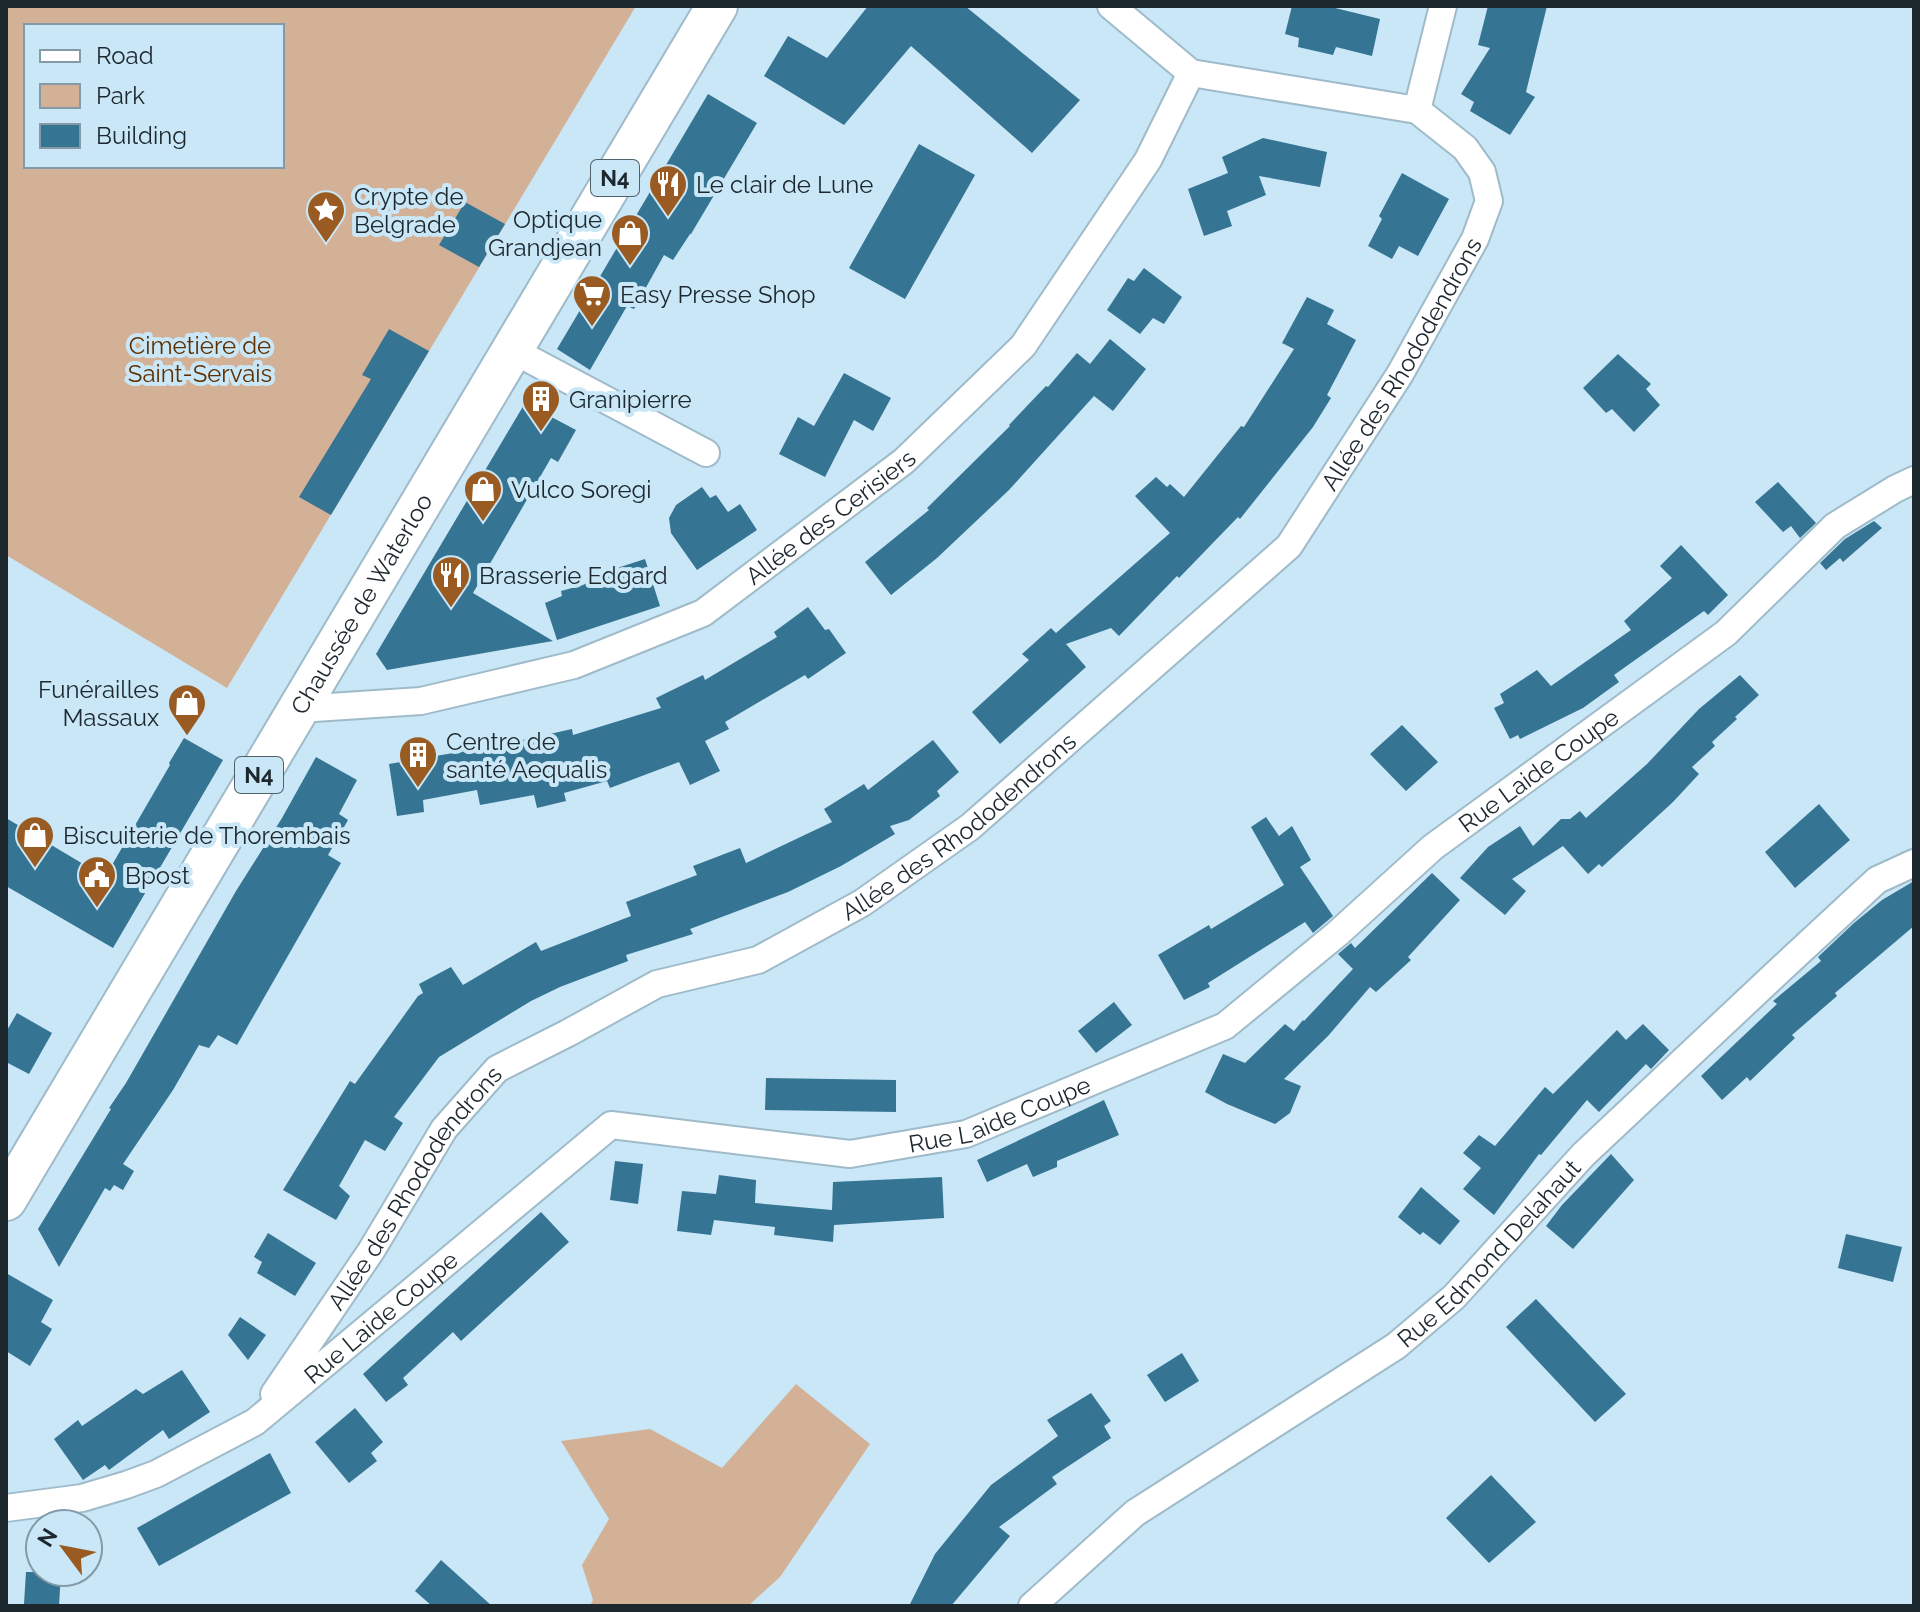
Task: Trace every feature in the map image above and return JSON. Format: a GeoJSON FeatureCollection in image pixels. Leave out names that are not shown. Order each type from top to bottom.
{"type":"FeatureCollection","features":[{"type":"Feature","properties":{"kind":"main road","name":"Chaussée de Waterloo"},"geometry":{"type":"LineString","coordinates":[[6,1200],[717,6]]}},
{"type":"Feature","properties":{"kind":"street"},"geometry":{"type":"LineString","coordinates":[[1111,6],[1191,73],[1417,110],[1443,6]]}},
{"type":"Feature","properties":{"kind":"street","name":"Allée des Cerisiers"},"geometry":{"type":"LineString","coordinates":[[299,709],[421,701],[574,665],[703,613],[904,461],[1023,346],[1148,160],[1191,73]]}},
{"type":"Feature","properties":{"kind":"street","name":"Allée des Rhododendrons"},"geometry":{"type":"LineString","coordinates":[[255,1422],[371,1251],[444,1129],[497,1069],[657,984],[758,960],[862,903],[970,827],[1289,546],[1400,374],[1475,239],[1489,201],[1482,172],[1465,148],[1417,110]]}},
{"type":"Feature","properties":{"kind":"street"},"geometry":{"type":"LineString","coordinates":[[512,350],[706,453]]}},
{"type":"Feature","properties":{"kind":"street","name":"Rue Laide Coupe"},"geometry":{"type":"LineString","coordinates":[[6,1508],[82,1498],[126,1485],[156,1474],[255,1422],[611,1125],[850,1154],[966,1134],[1225,1026],[1337,934],[1433,847],[1726,633],[1835,526],[1914,480]]}},
{"type":"Feature","properties":{"kind":"street","name":"Rue Edmond Delahaut"},"geometry":{"type":"LineString","coordinates":[[1032,1606],[1135,1513],[1396,1346],[1454,1297],[1583,1155],[1781,969],[1877,880],[1914,863]]}},
{"type":"Feature","properties":{"kind":"green space","name":"Cimetière de Saint-Servais"},"geometry":{"type":"Polygon","coordinates":[[[6,6],[636,6],[227,688],[6,555],[6,6]]]}},
{"type":"Feature","properties":{"kind":"green space"},"geometry":{"type":"Polygon","coordinates":[[[796,1384],[870,1444],[780,1577],[748,1606],[590,1606],[593,1600],[582,1565],[609,1519],[561,1441],[650,1429],[722,1468],[796,1384]]]}},
{"type":"Feature","properties":{"kind":"building"},"geometry":{"type":"Polygon","coordinates":[[[868,6],[965,6],[1080,100],[1032,153],[911,46],[844,125],[764,76],[788,36],[827,58],[868,6]]]}},
{"type":"Feature","properties":{"kind":"building"},"geometry":{"type":"Polygon","coordinates":[[[1292,6],[1327,6],[1380,19],[1372,56],[1336,47],[1333,55],[1298,47],[1299,38],[1285,34],[1292,6]]]}},
{"type":"Feature","properties":{"kind":"building"},"geometry":{"type":"Polygon","coordinates":[[[1488,6],[1547,6],[1526,92],[1535,97],[1510,135],[1470,111],[1474,102],[1461,94],[1490,48],[1478,45],[1488,6]]]}},
{"type":"Feature","properties":{"kind":"building"},"geometry":{"type":"Polygon","coordinates":[[[708,94],[757,123],[691,234],[673,260],[664,255],[634,309],[627,306],[590,370],[557,349],[708,94]]]}},
{"type":"Feature","properties":{"kind":"building"},"geometry":{"type":"Polygon","coordinates":[[[1263,138],[1327,152],[1320,187],[1259,176],[1266,195],[1227,211],[1232,226],[1204,236],[1188,189],[1228,173],[1222,157],[1263,138]]]}},
{"type":"Feature","properties":{"kind":"building"},"geometry":{"type":"Polygon","coordinates":[[[919,144],[975,175],[905,299],[849,268],[919,144]]]}},
{"type":"Feature","properties":{"kind":"building"},"geometry":{"type":"Polygon","coordinates":[[[1402,173],[1449,199],[1418,256],[1399,246],[1392,259],[1368,246],[1382,219],[1379,216],[1402,173]]]}},
{"type":"Feature","properties":{"kind":"building"},"geometry":{"type":"Polygon","coordinates":[[[465,202],[505,224],[479,267],[439,245],[465,202]]]}},
{"type":"Feature","properties":{"kind":"building"},"geometry":{"type":"Polygon","coordinates":[[[1144,268],[1182,297],[1164,324],[1153,318],[1140,334],[1107,310],[1128,278],[1134,281],[1144,268]]]}},
{"type":"Feature","properties":{"kind":"building"},"geometry":{"type":"Polygon","coordinates":[[[1307,297],[1334,310],[1327,324],[1356,340],[1327,395],[1331,398],[1313,427],[1240,519],[1238,517],[1119,636],[1111,628],[1066,644],[1086,667],[1000,744],[972,712],[1029,660],[1022,654],[1051,628],[1056,633],[1170,533],[1135,496],[1156,477],[1167,487],[1170,484],[1184,497],[1241,426],[1244,427],[1294,349],[1282,343],[1307,297]]]}},
{"type":"Feature","properties":{"kind":"building"},"geometry":{"type":"Polygon","coordinates":[[[389,329],[429,351],[331,515],[299,497],[371,379],[362,375],[389,329]]]}},
{"type":"Feature","properties":{"kind":"building"},"geometry":{"type":"Polygon","coordinates":[[[1110,339],[1146,369],[1113,411],[1094,396],[1009,490],[937,558],[891,595],[865,562],[929,510],[927,508],[1048,387],[1077,353],[1090,364],[1110,339]]]}},
{"type":"Feature","properties":{"kind":"building"},"geometry":{"type":"Polygon","coordinates":[[[1618,354],[1651,384],[1646,389],[1660,405],[1634,432],[1612,409],[1606,413],[1583,388],[1618,354]]]}},
{"type":"Feature","properties":{"kind":"building"},"geometry":{"type":"Polygon","coordinates":[[[844,373],[891,398],[873,431],[854,420],[825,477],[779,454],[798,417],[814,426],[844,373]]]}},
{"type":"Feature","properties":{"kind":"building"},"geometry":{"type":"Polygon","coordinates":[[[525,403],[576,430],[558,462],[551,458],[473,593],[553,641],[387,670],[376,654],[525,403]]]}},
{"type":"Feature","properties":{"kind":"building"},"geometry":{"type":"Polygon","coordinates":[[[1778,482],[1816,523],[1800,538],[1791,526],[1783,532],[1755,502],[1778,482]]]}},
{"type":"Feature","properties":{"kind":"building"},"geometry":{"type":"Polygon","coordinates":[[[702,487],[710,498],[716,495],[728,512],[740,504],[757,530],[697,570],[671,533],[669,518],[676,505],[702,487]]]}},
{"type":"Feature","properties":{"kind":"building"},"geometry":{"type":"Polygon","coordinates":[[[1874,521],[1882,528],[1843,562],[1840,558],[1826,570],[1820,563],[1845,539],[1874,521]]]}},
{"type":"Feature","properties":{"kind":"building"},"geometry":{"type":"Polygon","coordinates":[[[1681,545],[1728,595],[1708,615],[1704,611],[1614,675],[1619,682],[1583,708],[1520,739],[1518,735],[1510,739],[1494,708],[1504,703],[1500,694],[1537,670],[1551,686],[1631,630],[1624,621],[1672,578],[1660,566],[1681,545]]]}},
{"type":"Feature","properties":{"kind":"building"},"geometry":{"type":"Polygon","coordinates":[[[645,559],[660,606],[557,640],[545,603],[562,596],[561,591],[645,559]]]}},
{"type":"Feature","properties":{"kind":"building"},"geometry":{"type":"Polygon","coordinates":[[[808,607],[846,653],[808,679],[805,675],[725,722],[729,729],[705,741],[720,771],[690,785],[679,762],[610,788],[607,781],[564,793],[566,801],[537,808],[534,795],[480,805],[477,790],[423,800],[424,812],[397,816],[389,764],[572,729],[573,735],[661,708],[656,698],[703,675],[705,680],[777,637],[774,632],[808,607]]]}},
{"type":"Feature","properties":{"kind":"building"},"geometry":{"type":"Polygon","coordinates":[[[1740,675],[1759,695],[1735,717],[1737,719],[1712,742],[1715,746],[1692,767],[1699,774],[1602,867],[1599,864],[1588,874],[1563,846],[1512,879],[1526,891],[1505,915],[1460,878],[1488,847],[1520,826],[1533,846],[1561,819],[1570,819],[1580,811],[1586,818],[1647,764],[1699,709],[1740,675]]]}},
{"type":"Feature","properties":{"kind":"building"},"geometry":{"type":"Polygon","coordinates":[[[1402,725],[1438,762],[1406,791],[1370,754],[1402,725]]]}},
{"type":"Feature","properties":{"kind":"building"},"geometry":{"type":"Polygon","coordinates":[[[184,738],[223,760],[113,948],[6,886],[6,818],[105,877],[184,738]]]}},
{"type":"Feature","properties":{"kind":"building"},"geometry":{"type":"Polygon","coordinates":[[[933,740],[959,772],[937,791],[940,796],[909,820],[890,826],[895,834],[788,892],[690,929],[693,934],[626,955],[628,961],[531,1001],[439,1057],[394,1117],[403,1123],[385,1151],[365,1140],[339,1186],[350,1196],[336,1220],[283,1190],[350,1081],[355,1084],[423,993],[419,984],[451,967],[463,985],[536,942],[541,951],[631,916],[626,902],[697,875],[693,866],[740,848],[746,863],[832,822],[824,809],[864,784],[868,790],[933,740]]]}},
{"type":"Feature","properties":{"kind":"building"},"geometry":{"type":"Polygon","coordinates":[[[316,757],[357,780],[339,814],[348,820],[328,855],[341,863],[237,1045],[218,1035],[209,1048],[199,1045],[123,1164],[134,1171],[123,1190],[114,1185],[110,1191],[105,1188],[59,1267],[38,1229],[316,757]]]}},
{"type":"Feature","properties":{"kind":"building"},"geometry":{"type":"Polygon","coordinates":[[[1819,804],[1850,840],[1795,888],[1765,852],[1819,804]]]}},
{"type":"Feature","properties":{"kind":"building"},"geometry":{"type":"Polygon","coordinates":[[[1266,817],[1279,836],[1292,826],[1311,860],[1300,867],[1333,916],[1313,933],[1305,922],[1208,983],[1210,987],[1184,1000],[1158,955],[1209,925],[1211,929],[1284,885],[1251,827],[1266,817]]]}},
{"type":"Feature","properties":{"kind":"building"},"geometry":{"type":"Polygon","coordinates":[[[1432,873],[1460,900],[1408,957],[1411,960],[1376,992],[1370,987],[1328,1036],[1284,1079],[1301,1086],[1290,1113],[1275,1124],[1205,1092],[1223,1054],[1245,1063],[1285,1024],[1294,1031],[1353,969],[1338,954],[1351,943],[1355,948],[1432,873]]]}},
{"type":"Feature","properties":{"kind":"building"},"geometry":{"type":"Polygon","coordinates":[[[1914,881],[1914,926],[1835,993],[1837,996],[1792,1035],[1795,1038],[1750,1081],[1747,1077],[1722,1100],[1701,1076],[1777,1004],[1773,1001],[1821,961],[1818,957],[1854,923],[1882,900],[1914,881]]]}},
{"type":"Feature","properties":{"kind":"building"},"geometry":{"type":"Polygon","coordinates":[[[1114,1002],[1132,1025],[1096,1053],[1078,1031],[1114,1002]]]}},
{"type":"Feature","properties":{"kind":"building"},"geometry":{"type":"Polygon","coordinates":[[[17,1013],[52,1033],[29,1074],[6,1062],[6,1032],[17,1013]]]}},
{"type":"Feature","properties":{"kind":"building"},"geometry":{"type":"Polygon","coordinates":[[[1643,1024],[1669,1050],[1651,1069],[1646,1064],[1599,1112],[1587,1100],[1539,1154],[1494,1215],[1463,1189],[1481,1168],[1463,1153],[1479,1135],[1495,1146],[1545,1087],[1553,1094],[1617,1030],[1626,1040],[1643,1024]]]}},
{"type":"Feature","properties":{"kind":"building"},"geometry":{"type":"Polygon","coordinates":[[[766,1078],[896,1080],[896,1112],[765,1110],[766,1078]]]}},
{"type":"Feature","properties":{"kind":"building"},"geometry":{"type":"Polygon","coordinates":[[[1104,1100],[1119,1135],[1057,1161],[1057,1167],[1033,1177],[1027,1164],[987,1182],[977,1160],[1104,1100]]]}},
{"type":"Feature","properties":{"kind":"building"},"geometry":{"type":"Polygon","coordinates":[[[1611,1154],[1634,1180],[1573,1249],[1546,1226],[1611,1154]]]}},
{"type":"Feature","properties":{"kind":"building"},"geometry":{"type":"Polygon","coordinates":[[[615,1161],[643,1164],[638,1204],[610,1200],[615,1161]]]}},
{"type":"Feature","properties":{"kind":"building"},"geometry":{"type":"Polygon","coordinates":[[[719,1175],[756,1180],[755,1203],[832,1210],[833,1182],[942,1177],[944,1218],[834,1225],[833,1242],[774,1235],[775,1227],[714,1220],[711,1235],[677,1231],[682,1191],[716,1194],[719,1175]]]}},
{"type":"Feature","properties":{"kind":"building"},"geometry":{"type":"Polygon","coordinates":[[[1421,1187],[1460,1221],[1440,1245],[1423,1232],[1420,1235],[1398,1217],[1421,1187]]]}},
{"type":"Feature","properties":{"kind":"building"},"geometry":{"type":"Polygon","coordinates":[[[541,1212],[569,1242],[461,1341],[453,1332],[403,1378],[408,1385],[386,1402],[363,1374],[541,1212]]]}},
{"type":"Feature","properties":{"kind":"building"},"geometry":{"type":"Polygon","coordinates":[[[268,1233],[316,1263],[295,1296],[257,1273],[262,1262],[254,1257],[268,1233]]]}},
{"type":"Feature","properties":{"kind":"building"},"geometry":{"type":"Polygon","coordinates":[[[1846,1234],[1902,1247],[1893,1282],[1838,1268],[1846,1234]]]}},
{"type":"Feature","properties":{"kind":"building"},"geometry":{"type":"Polygon","coordinates":[[[6,1273],[53,1300],[41,1322],[52,1329],[30,1366],[6,1351],[6,1273]]]}},
{"type":"Feature","properties":{"kind":"building"},"geometry":{"type":"Polygon","coordinates":[[[1536,1299],[1626,1394],[1595,1422],[1506,1327],[1536,1299]]]}},
{"type":"Feature","properties":{"kind":"building"},"geometry":{"type":"Polygon","coordinates":[[[240,1317],[266,1335],[248,1360],[228,1335],[240,1317]]]}},
{"type":"Feature","properties":{"kind":"building"},"geometry":{"type":"Polygon","coordinates":[[[1182,1353],[1199,1381],[1165,1402],[1147,1375],[1182,1353]]]}},
{"type":"Feature","properties":{"kind":"building"},"geometry":{"type":"Polygon","coordinates":[[[182,1370],[210,1412],[169,1439],[163,1430],[109,1470],[105,1465],[83,1480],[54,1439],[78,1420],[82,1426],[136,1389],[143,1394],[182,1370]]]}},
{"type":"Feature","properties":{"kind":"building"},"geometry":{"type":"Polygon","coordinates":[[[1091,1393],[1111,1421],[1104,1426],[1111,1438],[1052,1477],[1057,1484],[999,1527],[1010,1536],[951,1606],[909,1606],[935,1554],[991,1485],[1058,1436],[1047,1420],[1091,1393]]]}},
{"type":"Feature","properties":{"kind":"building"},"geometry":{"type":"Polygon","coordinates":[[[355,1408],[383,1442],[371,1453],[377,1461],[349,1483],[315,1442],[355,1408]]]}},
{"type":"Feature","properties":{"kind":"building"},"geometry":{"type":"Polygon","coordinates":[[[270,1453],[291,1493],[159,1566],[137,1528],[270,1453]]]}},
{"type":"Feature","properties":{"kind":"building"},"geometry":{"type":"Polygon","coordinates":[[[1491,1475],[1536,1522],[1489,1563],[1446,1518],[1491,1475]]]}},
{"type":"Feature","properties":{"kind":"building"},"geometry":{"type":"Polygon","coordinates":[[[441,1560],[492,1606],[432,1606],[415,1591],[441,1560]]]}},
{"type":"Feature","properties":{"kind":"building"},"geometry":{"type":"Polygon","coordinates":[[[25,1588],[60,1588],[59,1606],[24,1604],[25,1588]]]}},
{"type":"Feature","properties":{"kind":"place","name":"Le clair de Lune"},"geometry":{"type":"Point","coordinates":[668,218]}},
{"type":"Feature","properties":{"kind":"place","name":"Crypte de Belgrade"},"geometry":{"type":"Point","coordinates":[326,244]}},
{"type":"Feature","properties":{"kind":"place","name":"Optique Grandjean"},"geometry":{"type":"Point","coordinates":[630,267]}},
{"type":"Feature","properties":{"kind":"place","name":"Easy Presse Shop"},"geometry":{"type":"Point","coordinates":[592,328]}},
{"type":"Feature","properties":{"kind":"place","name":"Granipierre"},"geometry":{"type":"Point","coordinates":[541,433]}},
{"type":"Feature","properties":{"kind":"place","name":"Vulco Soregi"},"geometry":{"type":"Point","coordinates":[483,523]}},
{"type":"Feature","properties":{"kind":"place","name":"Brasserie Edgard"},"geometry":{"type":"Point","coordinates":[451,609]}},
{"type":"Feature","properties":{"kind":"place","name":"Funérailles Massaux"},"geometry":{"type":"Point","coordinates":[187,737]}},
{"type":"Feature","properties":{"kind":"place","name":"Centre de santé Aequalis"},"geometry":{"type":"Point","coordinates":[418,789]}},
{"type":"Feature","properties":{"kind":"place","name":"Biscuiterie de Thorembais"},"geometry":{"type":"Point","coordinates":[35,869]}},
{"type":"Feature","properties":{"kind":"place","name":"Bpost"},"geometry":{"type":"Point","coordinates":[97,909]}}]}
